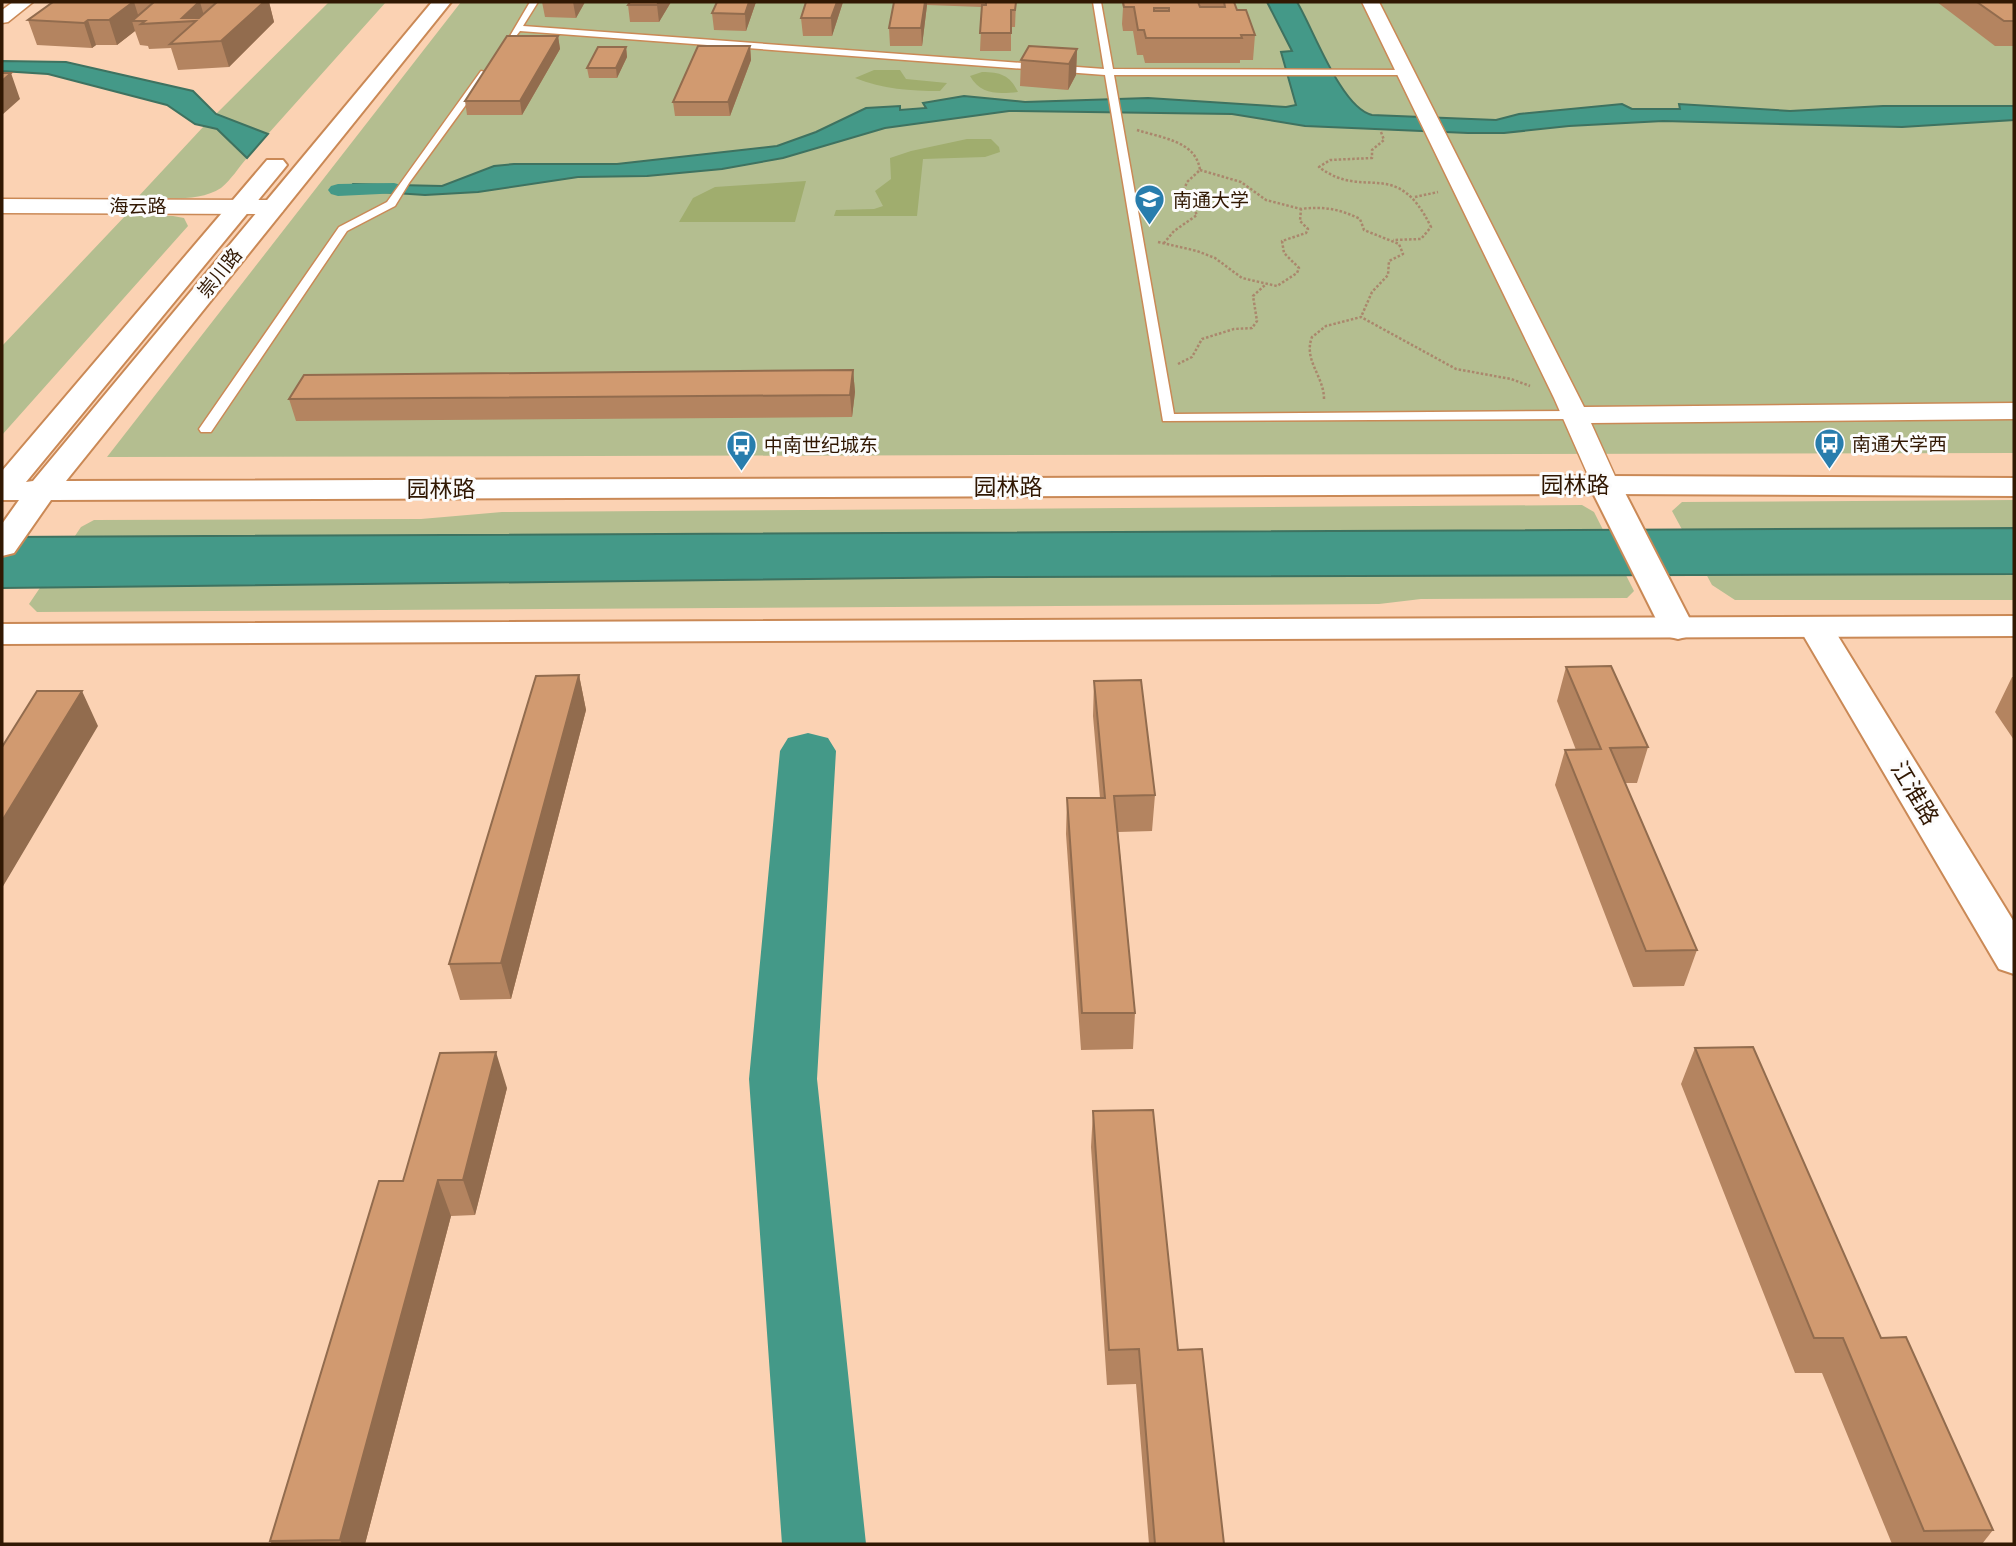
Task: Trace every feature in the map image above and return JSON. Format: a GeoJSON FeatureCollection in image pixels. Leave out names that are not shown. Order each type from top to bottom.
{"type":"FeatureCollection","features":[{"type":"Feature","properties":{"kind":"main road","name":"崇川路"},"geometry":{"type":"LineString","coordinates":[[2,546],[42,491],[442,2]]}},
{"type":"Feature","properties":{"kind":"main road","name":"崇川路"},"geometry":{"type":"LineString","coordinates":[[2,491],[239,206],[291,149]]}},
{"type":"Feature","properties":{"kind":"main road","name":"园林路"},"geometry":{"type":"LineString","coordinates":[[2,491],[1611,497],[2014,487]]}},
{"type":"Feature","properties":{"kind":"main road"},"geometry":{"type":"LineString","coordinates":[[1611,497],[1678,629]]}},
{"type":"Feature","properties":{"kind":"main road"},"geometry":{"type":"LineString","coordinates":[[2,634],[2014,626]]}},
{"type":"Feature","properties":{"kind":"main road","name":"江淮路"},"geometry":{"type":"LineString","coordinates":[[1816,628],[2014,958]]}},
{"type":"Feature","properties":{"kind":"street"},"geometry":{"type":"LineString","coordinates":[[2,18],[24,2]]}},
{"type":"Feature","properties":{"kind":"street"},"geometry":{"type":"LineString","coordinates":[[1370,2],[1570,407],[1611,497]]}},
{"type":"Feature","properties":{"kind":"street","name":"海云路"},"geometry":{"type":"LineString","coordinates":[[2,206],[274,207]]}},
{"type":"Feature","properties":{"kind":"street"},"geometry":{"type":"LineString","coordinates":[[1570,407],[2014,411]]}},
{"type":"Feature","properties":{"kind":"lane"},"geometry":{"type":"LineString","coordinates":[[509,39],[534,2]]}},
{"type":"Feature","properties":{"kind":"lane"},"geometry":{"type":"LineString","coordinates":[[1097,2],[1168,418],[1321,417],[1570,407]]}},
{"type":"Feature","properties":{"kind":"lane"},"geometry":{"type":"LineString","coordinates":[[517,28],[1109,72],[1404,72]]}},
{"type":"Feature","properties":{"kind":"lane"},"geometry":{"type":"LineString","coordinates":[[206,429],[343,229],[391,204],[404,182],[493,61]]}},
{"type":"Feature","properties":{"kind":"path"},"geometry":{"type":"LineString","coordinates":[[1117,121],[1188,147],[1198,156],[1200,170]]}},
{"type":"Feature","properties":{"kind":"path"},"geometry":{"type":"LineString","coordinates":[[1381,132],[1384,140],[1372,150],[1372,158],[1322,162],[1319,167],[1334,176],[1379,181],[1415,197],[1425,209],[1431,227],[1420,239],[1388,240]]}},
{"type":"Feature","properties":{"kind":"path"},"geometry":{"type":"LineString","coordinates":[[1200,170],[1241,182],[1266,200],[1301,209],[1320,205],[1344,210],[1360,219],[1364,230],[1399,244],[1403,254],[1389,261],[1388,275],[1372,292],[1361,317]]}},
{"type":"Feature","properties":{"kind":"path"},"geometry":{"type":"LineString","coordinates":[[1164,243],[1174,231],[1198,215],[1184,190],[1187,182],[1200,170]]}},
{"type":"Feature","properties":{"kind":"path"},"geometry":{"type":"LineString","coordinates":[[1138,243],[1164,243],[1215,258],[1242,278],[1277,286],[1297,273],[1299,268],[1287,259],[1282,249],[1282,241],[1292,235],[1306,233],[1308,229],[1300,221],[1301,209]]}},
{"type":"Feature","properties":{"kind":"path"},"geometry":{"type":"LineString","coordinates":[[1160,370],[1192,357],[1202,339],[1252,328],[1257,321],[1253,296],[1266,285]]}},
{"type":"Feature","properties":{"kind":"path"},"geometry":{"type":"LineString","coordinates":[[1321,417],[1320,411],[1325,397],[1323,382],[1309,354],[1310,342],[1315,332],[1330,323],[1361,317],[1456,369],[1511,379],[1570,407]]}},
{"type":"Feature","properties":{"kind":"green space"},"geometry":{"type":"Polygon","coordinates":[[[329,2],[386,2],[268,134],[216,114],[329,2]]]}},
{"type":"Feature","properties":{"kind":"green space","name":"南通大学"},"geometry":{"type":"Polygon","coordinates":[[[461,2],[2014,2],[2014,453],[107,457],[461,2]]]}},
{"type":"Feature","properties":{"kind":"green space"},"geometry":{"type":"Polygon","coordinates":[[[874,70],[900,70],[906,79],[947,83],[940,91],[918,91],[886,87],[855,78],[874,70]]]}},
{"type":"Feature","properties":{"kind":"green space"},"geometry":{"type":"Polygon","coordinates":[[[982,72],[1004,76],[1018,92],[997,93],[979,87],[970,76],[982,72]]]}},
{"type":"Feature","properties":{"kind":"green space"},"geometry":{"type":"Polygon","coordinates":[[[204,126],[217,129],[247,158],[228,181],[221,188],[202,196],[137,198],[204,126]]]}},
{"type":"Feature","properties":{"kind":"green space"},"geometry":{"type":"Polygon","coordinates":[[[967,139],[991,139],[1000,152],[985,157],[923,159],[917,216],[834,216],[836,210],[874,209],[883,206],[875,191],[891,179],[890,158],[967,139]]]}},
{"type":"Feature","properties":{"kind":"green space"},"geometry":{"type":"Polygon","coordinates":[[[806,181],[795,222],[679,222],[693,198],[715,187],[806,181]]]}},
{"type":"Feature","properties":{"kind":"green space"},"geometry":{"type":"Polygon","coordinates":[[[126,215],[173,216],[184,218],[188,226],[2,435],[2,346],[126,215]]]}},
{"type":"Feature","properties":{"kind":"green space"},"geometry":{"type":"Polygon","coordinates":[[[2014,500],[2014,600],[1735,600],[1712,585],[1672,511],[1682,502],[2014,500]]]}},
{"type":"Feature","properties":{"kind":"green space"},"geometry":{"type":"Polygon","coordinates":[[[1582,505],[1594,512],[1634,591],[1627,598],[1421,599],[1379,604],[37,612],[29,604],[81,527],[94,520],[421,519],[502,512],[1582,505]]]}},
{"type":"Feature","properties":{"kind":"water"},"geometry":{"type":"Polygon","coordinates":[[[1267,2],[1297,2],[1339,83],[1349,98],[1372,115],[1496,120],[1519,114],[1622,104],[1632,109],[1680,109],[1679,104],[1790,111],[1883,106],[2014,106],[2014,120],[1902,127],[1663,121],[1504,133],[1468,133],[1305,126],[1232,114],[1009,111],[885,128],[783,158],[722,169],[647,176],[578,177],[478,192],[425,195],[348,190],[353,184],[442,186],[494,166],[617,164],[777,146],[816,132],[866,108],[926,108],[923,103],[964,96],[1025,102],[1148,98],[1286,107],[1296,105],[1281,52],[1292,51],[1267,2]]]}},
{"type":"Feature","properties":{"kind":"water"},"geometry":{"type":"Polygon","coordinates":[[[2,61],[66,62],[193,91],[216,114],[268,134],[247,158],[217,129],[195,124],[167,105],[48,74],[2,71],[2,61]]]}},
{"type":"Feature","properties":{"kind":"water"},"geometry":{"type":"Polygon","coordinates":[[[2014,528],[2014,574],[993,577],[2,588],[2,537],[2014,528]]]}},
{"type":"Feature","properties":{"kind":"building"},"geometry":{"type":"Polygon","coordinates":[[[53,2],[133,2],[109,20],[88,20],[84,23],[28,20],[53,2]]]}},
{"type":"Feature","properties":{"kind":"building"},"geometry":{"type":"Polygon","coordinates":[[[154,2],[199,2],[182,18],[199,18],[217,2],[264,2],[221,41],[170,44],[196,21],[141,24],[145,21],[132,21],[154,2]]]}},
{"type":"Feature","properties":{"kind":"building"},"geometry":{"type":"Polygon","coordinates":[[[630,2],[659,2],[657,5],[628,5],[630,2]]]}},
{"type":"Feature","properties":{"kind":"building"},"geometry":{"type":"Polygon","coordinates":[[[717,2],[749,2],[745,14],[712,13],[717,2]]]}},
{"type":"Feature","properties":{"kind":"building"},"geometry":{"type":"Polygon","coordinates":[[[806,2],[837,2],[831,18],[801,18],[806,2]]]}},
{"type":"Feature","properties":{"kind":"building"},"geometry":{"type":"Polygon","coordinates":[[[894,2],[925,2],[921,28],[889,28],[894,2]]]}},
{"type":"Feature","properties":{"kind":"building"},"geometry":{"type":"Polygon","coordinates":[[[986,2],[1016,2],[1015,10],[1011,10],[1011,33],[980,33],[982,5],[986,5],[986,2]]]}},
{"type":"Feature","properties":{"kind":"building"},"geometry":{"type":"Polygon","coordinates":[[[1123,2],[1198,2],[1200,7],[1225,7],[1224,2],[1234,2],[1237,10],[1246,10],[1255,35],[1241,35],[1242,38],[1146,38],[1144,30],[1138,30],[1134,7],[1124,7],[1123,2]],[[1154,8],[1154,11],[1169,11],[1169,8],[1154,8]]]}},
{"type":"Feature","properties":{"kind":"building"},"geometry":{"type":"Polygon","coordinates":[[[1977,2],[2014,2],[2014,21],[2004,21],[1977,2]]]}},
{"type":"Feature","properties":{"kind":"building"},"geometry":{"type":"Polygon","coordinates":[[[507,36],[558,36],[520,101],[465,101],[507,36]]]}},
{"type":"Feature","properties":{"kind":"building"},"geometry":{"type":"Polygon","coordinates":[[[698,46],[750,46],[728,102],[673,102],[698,46]]]}},
{"type":"Feature","properties":{"kind":"building"},"geometry":{"type":"Polygon","coordinates":[[[1029,46],[1077,49],[1069,64],[1021,60],[1029,46]]]}},
{"type":"Feature","properties":{"kind":"building"},"geometry":{"type":"Polygon","coordinates":[[[598,47],[626,47],[616,68],[587,68],[598,47]]]}},
{"type":"Feature","properties":{"kind":"building"},"geometry":{"type":"Polygon","coordinates":[[[2,73],[11,73],[2,81],[2,73]]]}},
{"type":"Feature","properties":{"kind":"building"},"geometry":{"type":"Polygon","coordinates":[[[853,370],[850,395],[289,399],[304,375],[853,370]]]}},
{"type":"Feature","properties":{"kind":"building"},"geometry":{"type":"Polygon","coordinates":[[[1611,666],[1648,747],[1610,748],[1697,950],[1646,951],[1565,750],[1601,749],[1566,667],[1611,666]]]}},
{"type":"Feature","properties":{"kind":"building"},"geometry":{"type":"Polygon","coordinates":[[[579,675],[501,963],[449,964],[536,676],[579,675]]]}},
{"type":"Feature","properties":{"kind":"building"},"geometry":{"type":"Polygon","coordinates":[[[1141,680],[1155,795],[1114,796],[1135,1013],[1082,1013],[1067,798],[1105,798],[1094,681],[1141,680]]]}},
{"type":"Feature","properties":{"kind":"building"},"geometry":{"type":"Polygon","coordinates":[[[37,691],[82,691],[2,821],[2,747],[37,691]]]}},
{"type":"Feature","properties":{"kind":"building"},"geometry":{"type":"Polygon","coordinates":[[[1753,1047],[1881,1338],[1906,1337],[1993,1530],[1924,1531],[1843,1338],[1814,1338],[1695,1048],[1753,1047]]]}},
{"type":"Feature","properties":{"kind":"building"},"geometry":{"type":"Polygon","coordinates":[[[496,1052],[463,1180],[438,1180],[340,1540],[270,1541],[379,1181],[403,1181],[440,1053],[496,1052]]]}},
{"type":"Feature","properties":{"kind":"building"},"geometry":{"type":"Polygon","coordinates":[[[1153,1110],[1178,1350],[1202,1349],[1224,1544],[1155,1544],[1139,1349],[1109,1350],[1093,1111],[1153,1110]]]}},
{"type":"Feature","properties":{"kind":"waterway"},"geometry":{"type":"LineString","coordinates":[[338,190],[394,189]]}},
{"type":"Feature","properties":{"kind":"waterway"},"geometry":{"type":"LineString","coordinates":[[808,751],[783,1079],[824,1544]]}},
{"type":"Feature","properties":{"kind":"place","name":"南通大学"},"geometry":{"type":"Point","coordinates":[1150,227]}},
{"type":"Feature","properties":{"kind":"place","name":"南通大学西"},"geometry":{"type":"Point","coordinates":[1829,471]}},
{"type":"Feature","properties":{"kind":"place","name":"中南世纪城东"},"geometry":{"type":"Point","coordinates":[741,472]}}]}
